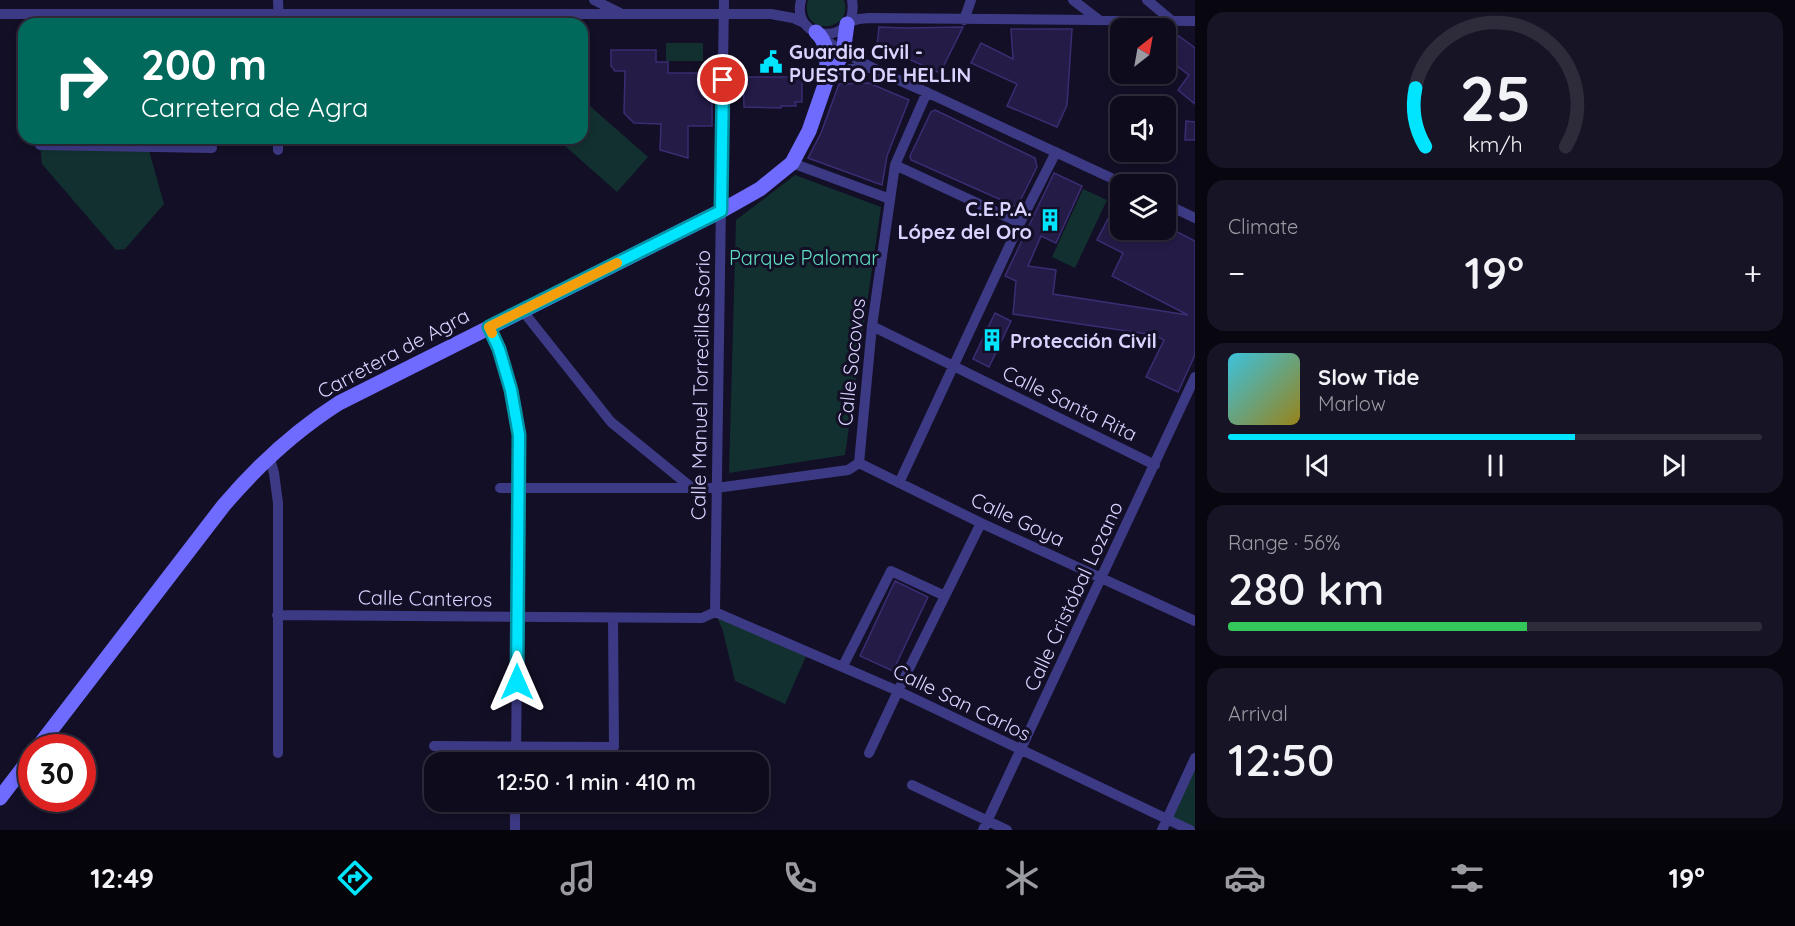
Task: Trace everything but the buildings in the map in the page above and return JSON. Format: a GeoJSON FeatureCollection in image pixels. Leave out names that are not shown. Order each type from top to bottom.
{"type":"FeatureCollection","features":[{"type":"Feature","properties":{"kind":"street"},"geometry":{"type":"LineString","coordinates":[[278,0],[279,18]]}},
{"type":"Feature","properties":{"kind":"street"},"geometry":{"type":"LineString","coordinates":[[594,0],[623,15]]}},
{"type":"Feature","properties":{"kind":"street","name":"Calle Manuel Torrecillas Sorio"},"geometry":{"type":"LineString","coordinates":[[715,612],[724,0]]}},
{"type":"Feature","properties":{"kind":"street"},"geometry":{"type":"LineString","coordinates":[[964,20],[971,0]]}},
{"type":"Feature","properties":{"kind":"street"},"geometry":{"type":"LineString","coordinates":[[1073,0],[1099,20]]}},
{"type":"Feature","properties":{"kind":"street"},"geometry":{"type":"LineString","coordinates":[[1147,0],[1169,18]]}},
{"type":"Feature","properties":{"kind":"street"},"geometry":{"type":"LineString","coordinates":[[771,14],[800,3],[800,11],[814,31],[827,34],[839,32],[859,18],[1110,20]]}},
{"type":"Feature","properties":{"kind":"street"},"geometry":{"type":"LineString","coordinates":[[852,4],[857,13],[870,18]]}},
{"type":"Feature","properties":{"kind":"street"},"geometry":{"type":"LineString","coordinates":[[852,4],[847,27],[851,47],[867,66]]}},
{"type":"Feature","properties":{"kind":"street"},"geometry":{"type":"LineString","coordinates":[[365,18],[771,14],[793,18],[843,53],[867,66],[1110,177]]}},
{"type":"Feature","properties":{"kind":"street"},"geometry":{"type":"LineString","coordinates":[[0,15],[28,18]]}},
{"type":"Feature","properties":{"kind":"street"},"geometry":{"type":"LineString","coordinates":[[1176,20],[1195,21]]}},
{"type":"Feature","properties":{"kind":"street","name":"Carretera de Agra"},"geometry":{"type":"LineString","coordinates":[[48,734],[224,505],[269,456],[296,433],[339,403],[721,211],[760,189],[792,163],[809,131],[826,82],[843,53],[847,27]]}},
{"type":"Feature","properties":{"kind":"street","name":"Carretera de Agra"},"geometry":{"type":"LineString","coordinates":[[814,31],[827,56],[826,82]]}},
{"type":"Feature","properties":{"kind":"street"},"geometry":{"type":"LineString","coordinates":[[826,82],[850,69],[867,66]]}},
{"type":"Feature","properties":{"kind":"street","name":"Calle Socovos"},"geometry":{"type":"LineString","coordinates":[[859,463],[872,326],[895,165],[927,92]]}},
{"type":"Feature","properties":{"kind":"street"},"geometry":{"type":"LineString","coordinates":[[40,144],[212,148]]}},
{"type":"Feature","properties":{"kind":"street"},"geometry":{"type":"LineString","coordinates":[[899,483],[1020,223],[1056,152]]}},
{"type":"Feature","properties":{"kind":"street"},"geometry":{"type":"LineString","coordinates":[[792,163],[890,199]]}},
{"type":"Feature","properties":{"kind":"street"},"geometry":{"type":"LineString","coordinates":[[895,165],[1020,223]]}},
{"type":"Feature","properties":{"kind":"street"},"geometry":{"type":"LineString","coordinates":[[1176,209],[1195,218]]}},
{"type":"Feature","properties":{"kind":"street"},"geometry":{"type":"LineString","coordinates":[[522,310],[611,422],[692,488]]}},
{"type":"Feature","properties":{"kind":"street","name":"Calle Santa Rita"},"geometry":{"type":"LineString","coordinates":[[872,326],[1155,465]]}},
{"type":"Feature","properties":{"kind":"street"},"geometry":{"type":"LineString","coordinates":[[489,327],[499,349],[511,390],[519,435],[516,752]]}},
{"type":"Feature","properties":{"kind":"street","name":"Calle Cristóbal Lozano"},"geometry":{"type":"LineString","coordinates":[[985,825],[1195,377]]}},
{"type":"Feature","properties":{"kind":"street"},"geometry":{"type":"LineString","coordinates":[[269,456],[279,503],[278,753]]}},
{"type":"Feature","properties":{"kind":"street"},"geometry":{"type":"LineString","coordinates":[[500,488],[716,488],[848,470],[859,463]]}},
{"type":"Feature","properties":{"kind":"street","name":"Calle Goya"},"geometry":{"type":"LineString","coordinates":[[859,463],[981,523],[1195,621]]}},
{"type":"Feature","properties":{"kind":"street"},"geometry":{"type":"LineString","coordinates":[[869,753],[897,691],[981,523]]}},
{"type":"Feature","properties":{"kind":"street"},"geometry":{"type":"LineString","coordinates":[[843,666],[891,571],[945,596]]}},
{"type":"Feature","properties":{"kind":"street","name":"Calle Canteros"},"geometry":{"type":"LineString","coordinates":[[278,615],[702,618],[715,612]]}},
{"type":"Feature","properties":{"kind":"street","name":"Calle San Carlos"},"geometry":{"type":"LineString","coordinates":[[715,612],[843,666],[1190,830]]}},
{"type":"Feature","properties":{"kind":"street"},"geometry":{"type":"LineString","coordinates":[[434,746],[614,747],[613,618]]}},
{"type":"Feature","properties":{"kind":"street"},"geometry":{"type":"LineString","coordinates":[[1162,830],[1195,758]]}},
{"type":"Feature","properties":{"kind":"street"},"geometry":{"type":"LineString","coordinates":[[0,798],[18,774]]}},
{"type":"Feature","properties":{"kind":"street"},"geometry":{"type":"LineString","coordinates":[[912,786],[985,825],[1007,830]]}},
{"type":"Feature","properties":{"kind":"street"},"geometry":{"type":"LineString","coordinates":[[515,812],[515,830]]}},
{"type":"Feature","properties":{"kind":"green space"},"geometry":{"type":"Polygon","coordinates":[[[808,0],[844,0],[845,11],[842,19],[835,24],[818,25],[811,20],[807,12],[808,0]]]}},
{"type":"Feature","properties":{"kind":"green space"},"geometry":{"type":"Polygon","coordinates":[[[666,43],[703,43],[703,61],[666,61],[666,43]]]}},
{"type":"Feature","properties":{"kind":"green space"},"geometry":{"type":"Polygon","coordinates":[[[588,104],[648,157],[617,192],[563,144],[588,144],[588,104]]]}},
{"type":"Feature","properties":{"kind":"green space"},"geometry":{"type":"Polygon","coordinates":[[[40,145],[148,147],[164,204],[125,249],[116,250],[42,164],[40,145]]]}},
{"type":"Feature","properties":{"kind":"green space","name":"Parque Palomar"},"geometry":{"type":"Polygon","coordinates":[[[795,175],[881,207],[845,455],[729,473],[736,220],[795,175]]]}},
{"type":"Feature","properties":{"kind":"green space"},"geometry":{"type":"Polygon","coordinates":[[[1083,189],[1107,200],[1075,268],[1052,257],[1083,189]]]}},
{"type":"Feature","properties":{"kind":"green space"},"geometry":{"type":"Polygon","coordinates":[[[715,612],[808,652],[785,704],[735,681],[723,631],[715,612]]]}},
{"type":"Feature","properties":{"kind":"green space"},"geometry":{"type":"Polygon","coordinates":[[[1195,758],[1195,830],[1167,819],[1195,758]]]}},
{"type":"Feature","properties":{"kind":"slow traffic"},"geometry":{"type":"LineString","coordinates":[[492,333],[489,327],[617,263]]}},
{"type":"Feature","properties":{"kind":"place","name":"Guardia Civil - PUESTO DE HELLIN"},"geometry":{"type":"Point","coordinates":[771,62]}},
{"type":"Feature","properties":{"kind":"place","name":"C.E.P.A. López del Oro"},"geometry":{"type":"Point","coordinates":[1050,220]}},
{"type":"Feature","properties":{"kind":"place","name":"Protección Civil"},"geometry":{"type":"Point","coordinates":[992,340]}},
{"type":"Feature","properties":{"kind":"route"},"geometry":{"type":"LineString","coordinates":[[517,682],[519,435],[511,390],[499,349],[489,327],[721,211],[723,80]]}}]}
